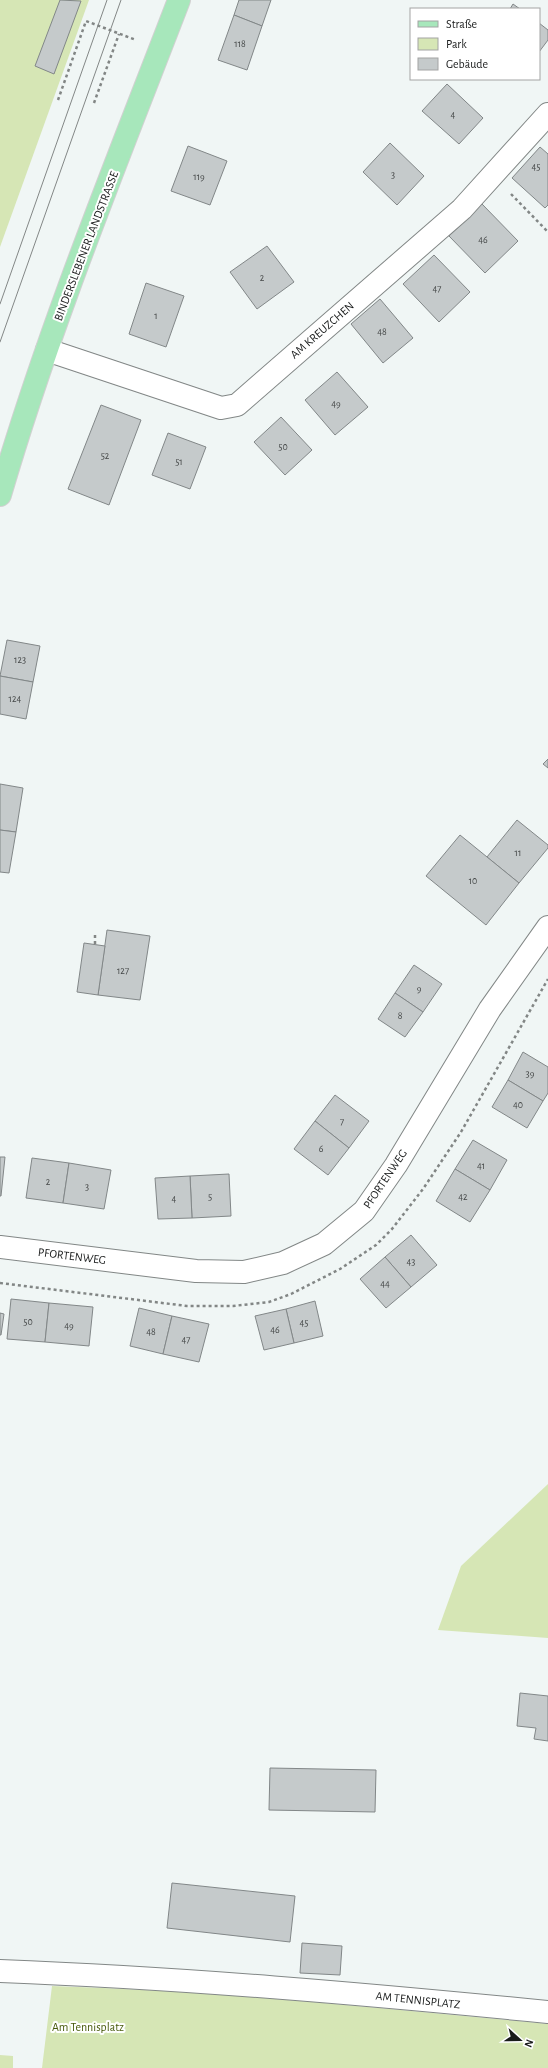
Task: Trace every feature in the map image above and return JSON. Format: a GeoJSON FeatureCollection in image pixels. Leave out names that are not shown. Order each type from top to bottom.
{"type":"FeatureCollection","features":[{"type":"Feature","properties":{"kind":"main road","name":"BINDERSLEBENER LANDSTRASSE"},"geometry":{"type":"LineString","coordinates":[[0,495],[23,417],[47,350],[179,0]]}},
{"type":"Feature","properties":{"kind":"street","name":"AM KREUZCHEN"},"geometry":{"type":"LineString","coordinates":[[47,350],[221,408],[237,405],[462,209],[548,114]]}},
{"type":"Feature","properties":{"kind":"street","name":"PFORTENWEG"},"geometry":{"type":"LineString","coordinates":[[0,1247],[196,1271],[244,1272],[283,1263],[324,1244],[364,1211],[396,1165],[490,1009],[548,927]]}},
{"type":"Feature","properties":{"kind":"street","name":"AM TENNISPLATZ"},"geometry":{"type":"LineString","coordinates":[[0,1971],[129,1976],[286,1988],[548,2012]]}},
{"type":"Feature","properties":{"kind":"path"},"geometry":{"type":"LineString","coordinates":[[58,100],[86,21],[160,49]]}},
{"type":"Feature","properties":{"kind":"path"},"geometry":{"type":"LineString","coordinates":[[94,104],[119,34]]}},
{"type":"Feature","properties":{"kind":"path"},"geometry":{"type":"LineString","coordinates":[[492,175],[548,232]]}},
{"type":"Feature","properties":{"kind":"path"},"geometry":{"type":"LineString","coordinates":[[95,944],[96,933]]}},
{"type":"Feature","properties":{"kind":"path"},"geometry":{"type":"LineString","coordinates":[[0,1283],[187,1306],[218,1306],[269,1302],[291,1294],[335,1272],[376,1245],[392,1229],[423,1189],[461,1132],[548,979]]}},
{"type":"Feature","properties":{"kind":"green space"},"geometry":{"type":"Polygon","coordinates":[[[0,0],[89,0],[0,247],[0,0]]]}},
{"type":"Feature","properties":{"kind":"green space"},"geometry":{"type":"Polygon","coordinates":[[[548,1484],[548,1638],[438,1630],[461,1566],[548,1484]]]}},
{"type":"Feature","properties":{"kind":"green space","name":"Am Tennisplatz"},"geometry":{"type":"Polygon","coordinates":[[[52,1986],[114,1988],[238,1996],[548,2024],[548,2068],[42,2068],[52,1986]]]}},
{"type":"Feature","properties":{"kind":"green space"},"geometry":{"type":"Polygon","coordinates":[[[0,2055],[13,2056],[13,2068],[0,2068],[0,2055]]]}},
{"type":"Feature","properties":{"kind":"building"},"geometry":{"type":"Polygon","coordinates":[[[60,0],[81,1],[54,74],[35,66],[60,0]]]}},
{"type":"Feature","properties":{"kind":"building"},"geometry":{"type":"Polygon","coordinates":[[[239,0],[271,0],[262,26],[234,15],[239,0]]]}},
{"type":"Feature","properties":{"kind":"building"},"geometry":{"type":"Polygon","coordinates":[[[513,4],[519,8],[511,8],[513,4]]]}},
{"type":"Feature","properties":{"kind":"building"},"geometry":{"type":"Polygon","coordinates":[[[234,15],[262,26],[247,70],[218,60],[234,15]]]}},
{"type":"Feature","properties":{"kind":"building"},"geometry":{"type":"Polygon","coordinates":[[[540,24],[548,30],[548,40],[540,51],[540,24]]]}},
{"type":"Feature","properties":{"kind":"building"},"geometry":{"type":"Polygon","coordinates":[[[447,84],[483,118],[459,144],[422,111],[447,84]]]}},
{"type":"Feature","properties":{"kind":"building"},"geometry":{"type":"Polygon","coordinates":[[[390,143],[424,176],[397,205],[363,172],[390,143]]]}},
{"type":"Feature","properties":{"kind":"building"},"geometry":{"type":"Polygon","coordinates":[[[188,146],[227,161],[210,205],[171,191],[188,146]]]}},
{"type":"Feature","properties":{"kind":"building"},"geometry":{"type":"Polygon","coordinates":[[[540,147],[548,154],[548,205],[545,208],[512,178],[540,147]]]}},
{"type":"Feature","properties":{"kind":"building"},"geometry":{"type":"Polygon","coordinates":[[[482,204],[518,241],[485,273],[449,236],[482,204]]]}},
{"type":"Feature","properties":{"kind":"building"},"geometry":{"type":"Polygon","coordinates":[[[267,246],[294,282],[257,309],[230,272],[267,246]]]}},
{"type":"Feature","properties":{"kind":"building"},"geometry":{"type":"Polygon","coordinates":[[[434,255],[470,292],[439,322],[403,284],[434,255]]]}},
{"type":"Feature","properties":{"kind":"building"},"geometry":{"type":"Polygon","coordinates":[[[146,283],[184,296],[166,347],[129,334],[146,283]]]}},
{"type":"Feature","properties":{"kind":"building"},"geometry":{"type":"Polygon","coordinates":[[[380,299],[413,338],[383,363],[351,324],[380,299]]]}},
{"type":"Feature","properties":{"kind":"building"},"geometry":{"type":"Polygon","coordinates":[[[337,372],[368,407],[335,435],[305,400],[337,372]]]}},
{"type":"Feature","properties":{"kind":"building"},"geometry":{"type":"Polygon","coordinates":[[[101,405],[141,420],[109,505],[68,489],[101,405]]]}},
{"type":"Feature","properties":{"kind":"building"},"geometry":{"type":"Polygon","coordinates":[[[281,417],[312,450],[285,475],[254,442],[281,417]]]}},
{"type":"Feature","properties":{"kind":"building"},"geometry":{"type":"Polygon","coordinates":[[[168,433],[206,447],[190,489],[152,475],[168,433]]]}},
{"type":"Feature","properties":{"kind":"building"},"geometry":{"type":"Polygon","coordinates":[[[7,640],[40,646],[33,682],[0,676],[7,640]]]}},
{"type":"Feature","properties":{"kind":"building"},"geometry":{"type":"Polygon","coordinates":[[[0,676],[33,682],[26,719],[0,714],[0,676]]]}},
{"type":"Feature","properties":{"kind":"building"},"geometry":{"type":"Polygon","coordinates":[[[548,759],[548,768],[543,764],[548,759]]]}},
{"type":"Feature","properties":{"kind":"building"},"geometry":{"type":"Polygon","coordinates":[[[0,784],[23,788],[16,832],[0,830],[0,784]]]}},
{"type":"Feature","properties":{"kind":"building"},"geometry":{"type":"Polygon","coordinates":[[[517,820],[548,845],[548,848],[519,883],[487,857],[517,820]]]}},
{"type":"Feature","properties":{"kind":"building"},"geometry":{"type":"Polygon","coordinates":[[[0,830],[16,832],[9,873],[0,872],[0,830]]]}},
{"type":"Feature","properties":{"kind":"building"},"geometry":{"type":"Polygon","coordinates":[[[460,835],[519,883],[486,925],[426,876],[460,835]]]}},
{"type":"Feature","properties":{"kind":"building"},"geometry":{"type":"Polygon","coordinates":[[[107,930],[150,936],[140,1000],[98,995],[107,930]]]}},
{"type":"Feature","properties":{"kind":"building"},"geometry":{"type":"Polygon","coordinates":[[[84,943],[105,946],[98,995],[77,992],[84,943]]]}},
{"type":"Feature","properties":{"kind":"building"},"geometry":{"type":"Polygon","coordinates":[[[414,965],[442,984],[423,1012],[395,993],[414,965]]]}},
{"type":"Feature","properties":{"kind":"building"},"geometry":{"type":"Polygon","coordinates":[[[395,993],[423,1012],[405,1037],[378,1019],[395,993]]]}},
{"type":"Feature","properties":{"kind":"building"},"geometry":{"type":"Polygon","coordinates":[[[523,1052],[548,1067],[548,1093],[543,1101],[508,1080],[523,1052]]]}},
{"type":"Feature","properties":{"kind":"building"},"geometry":{"type":"Polygon","coordinates":[[[508,1080],[543,1101],[527,1128],[492,1107],[508,1080]]]}},
{"type":"Feature","properties":{"kind":"building"},"geometry":{"type":"Polygon","coordinates":[[[335,1095],[369,1121],[349,1148],[315,1121],[335,1095]]]}},
{"type":"Feature","properties":{"kind":"building"},"geometry":{"type":"Polygon","coordinates":[[[315,1121],[349,1148],[328,1175],[294,1149],[315,1121]]]}},
{"type":"Feature","properties":{"kind":"building"},"geometry":{"type":"Polygon","coordinates":[[[473,1140],[507,1160],[490,1190],[455,1169],[473,1140]]]}},
{"type":"Feature","properties":{"kind":"building"},"geometry":{"type":"Polygon","coordinates":[[[0,1157],[5,1157],[1,1196],[0,1196],[0,1157]]]}},
{"type":"Feature","properties":{"kind":"building"},"geometry":{"type":"Polygon","coordinates":[[[32,1158],[69,1163],[63,1203],[26,1198],[32,1158]]]}},
{"type":"Feature","properties":{"kind":"building"},"geometry":{"type":"Polygon","coordinates":[[[69,1163],[111,1170],[104,1209],[63,1203],[69,1163]]]}},
{"type":"Feature","properties":{"kind":"building"},"geometry":{"type":"Polygon","coordinates":[[[455,1169],[490,1190],[470,1222],[436,1201],[455,1169]]]}},
{"type":"Feature","properties":{"kind":"building"},"geometry":{"type":"Polygon","coordinates":[[[229,1174],[231,1216],[192,1218],[190,1176],[229,1174]]]}},
{"type":"Feature","properties":{"kind":"building"},"geometry":{"type":"Polygon","coordinates":[[[190,1176],[192,1218],[158,1219],[155,1178],[190,1176]]]}},
{"type":"Feature","properties":{"kind":"building"},"geometry":{"type":"Polygon","coordinates":[[[411,1235],[437,1265],[411,1287],[385,1257],[411,1235]]]}},
{"type":"Feature","properties":{"kind":"building"},"geometry":{"type":"Polygon","coordinates":[[[385,1257],[411,1287],[386,1308],[360,1279],[385,1257]]]}},
{"type":"Feature","properties":{"kind":"building"},"geometry":{"type":"Polygon","coordinates":[[[11,1299],[49,1303],[45,1342],[7,1339],[11,1299]]]}},
{"type":"Feature","properties":{"kind":"building"},"geometry":{"type":"Polygon","coordinates":[[[315,1301],[323,1336],[294,1343],[286,1309],[315,1301]]]}},
{"type":"Feature","properties":{"kind":"building"},"geometry":{"type":"Polygon","coordinates":[[[49,1303],[93,1307],[89,1346],[45,1342],[49,1303]]]}},
{"type":"Feature","properties":{"kind":"building"},"geometry":{"type":"Polygon","coordinates":[[[139,1308],[172,1316],[163,1354],[130,1346],[139,1308]]]}},
{"type":"Feature","properties":{"kind":"building"},"geometry":{"type":"Polygon","coordinates":[[[286,1309],[294,1343],[264,1350],[255,1316],[286,1309]]]}},
{"type":"Feature","properties":{"kind":"building"},"geometry":{"type":"Polygon","coordinates":[[[0,1313],[4,1314],[1,1335],[0,1335],[0,1313]]]}},
{"type":"Feature","properties":{"kind":"building"},"geometry":{"type":"Polygon","coordinates":[[[172,1316],[209,1324],[199,1362],[163,1354],[172,1316]]]}},
{"type":"Feature","properties":{"kind":"building"},"geometry":{"type":"Polygon","coordinates":[[[520,1693],[548,1696],[548,1741],[534,1739],[536,1728],[517,1726],[520,1693]]]}},
{"type":"Feature","properties":{"kind":"building"},"geometry":{"type":"Polygon","coordinates":[[[270,1768],[376,1770],[375,1812],[269,1810],[270,1768]]]}},
{"type":"Feature","properties":{"kind":"building"},"geometry":{"type":"Polygon","coordinates":[[[172,1883],[295,1896],[290,1942],[167,1928],[172,1883]]]}},
{"type":"Feature","properties":{"kind":"building"},"geometry":{"type":"Polygon","coordinates":[[[302,1943],[342,1946],[340,1975],[300,1973],[302,1943]]]}},
{"type":"Feature","properties":{"kind":"tram line"},"geometry":{"type":"LineString","coordinates":[[0,304],[107,0]]}},
{"type":"Feature","properties":{"kind":"tram line"},"geometry":{"type":"LineString","coordinates":[[0,342],[121,0]]}}]}
